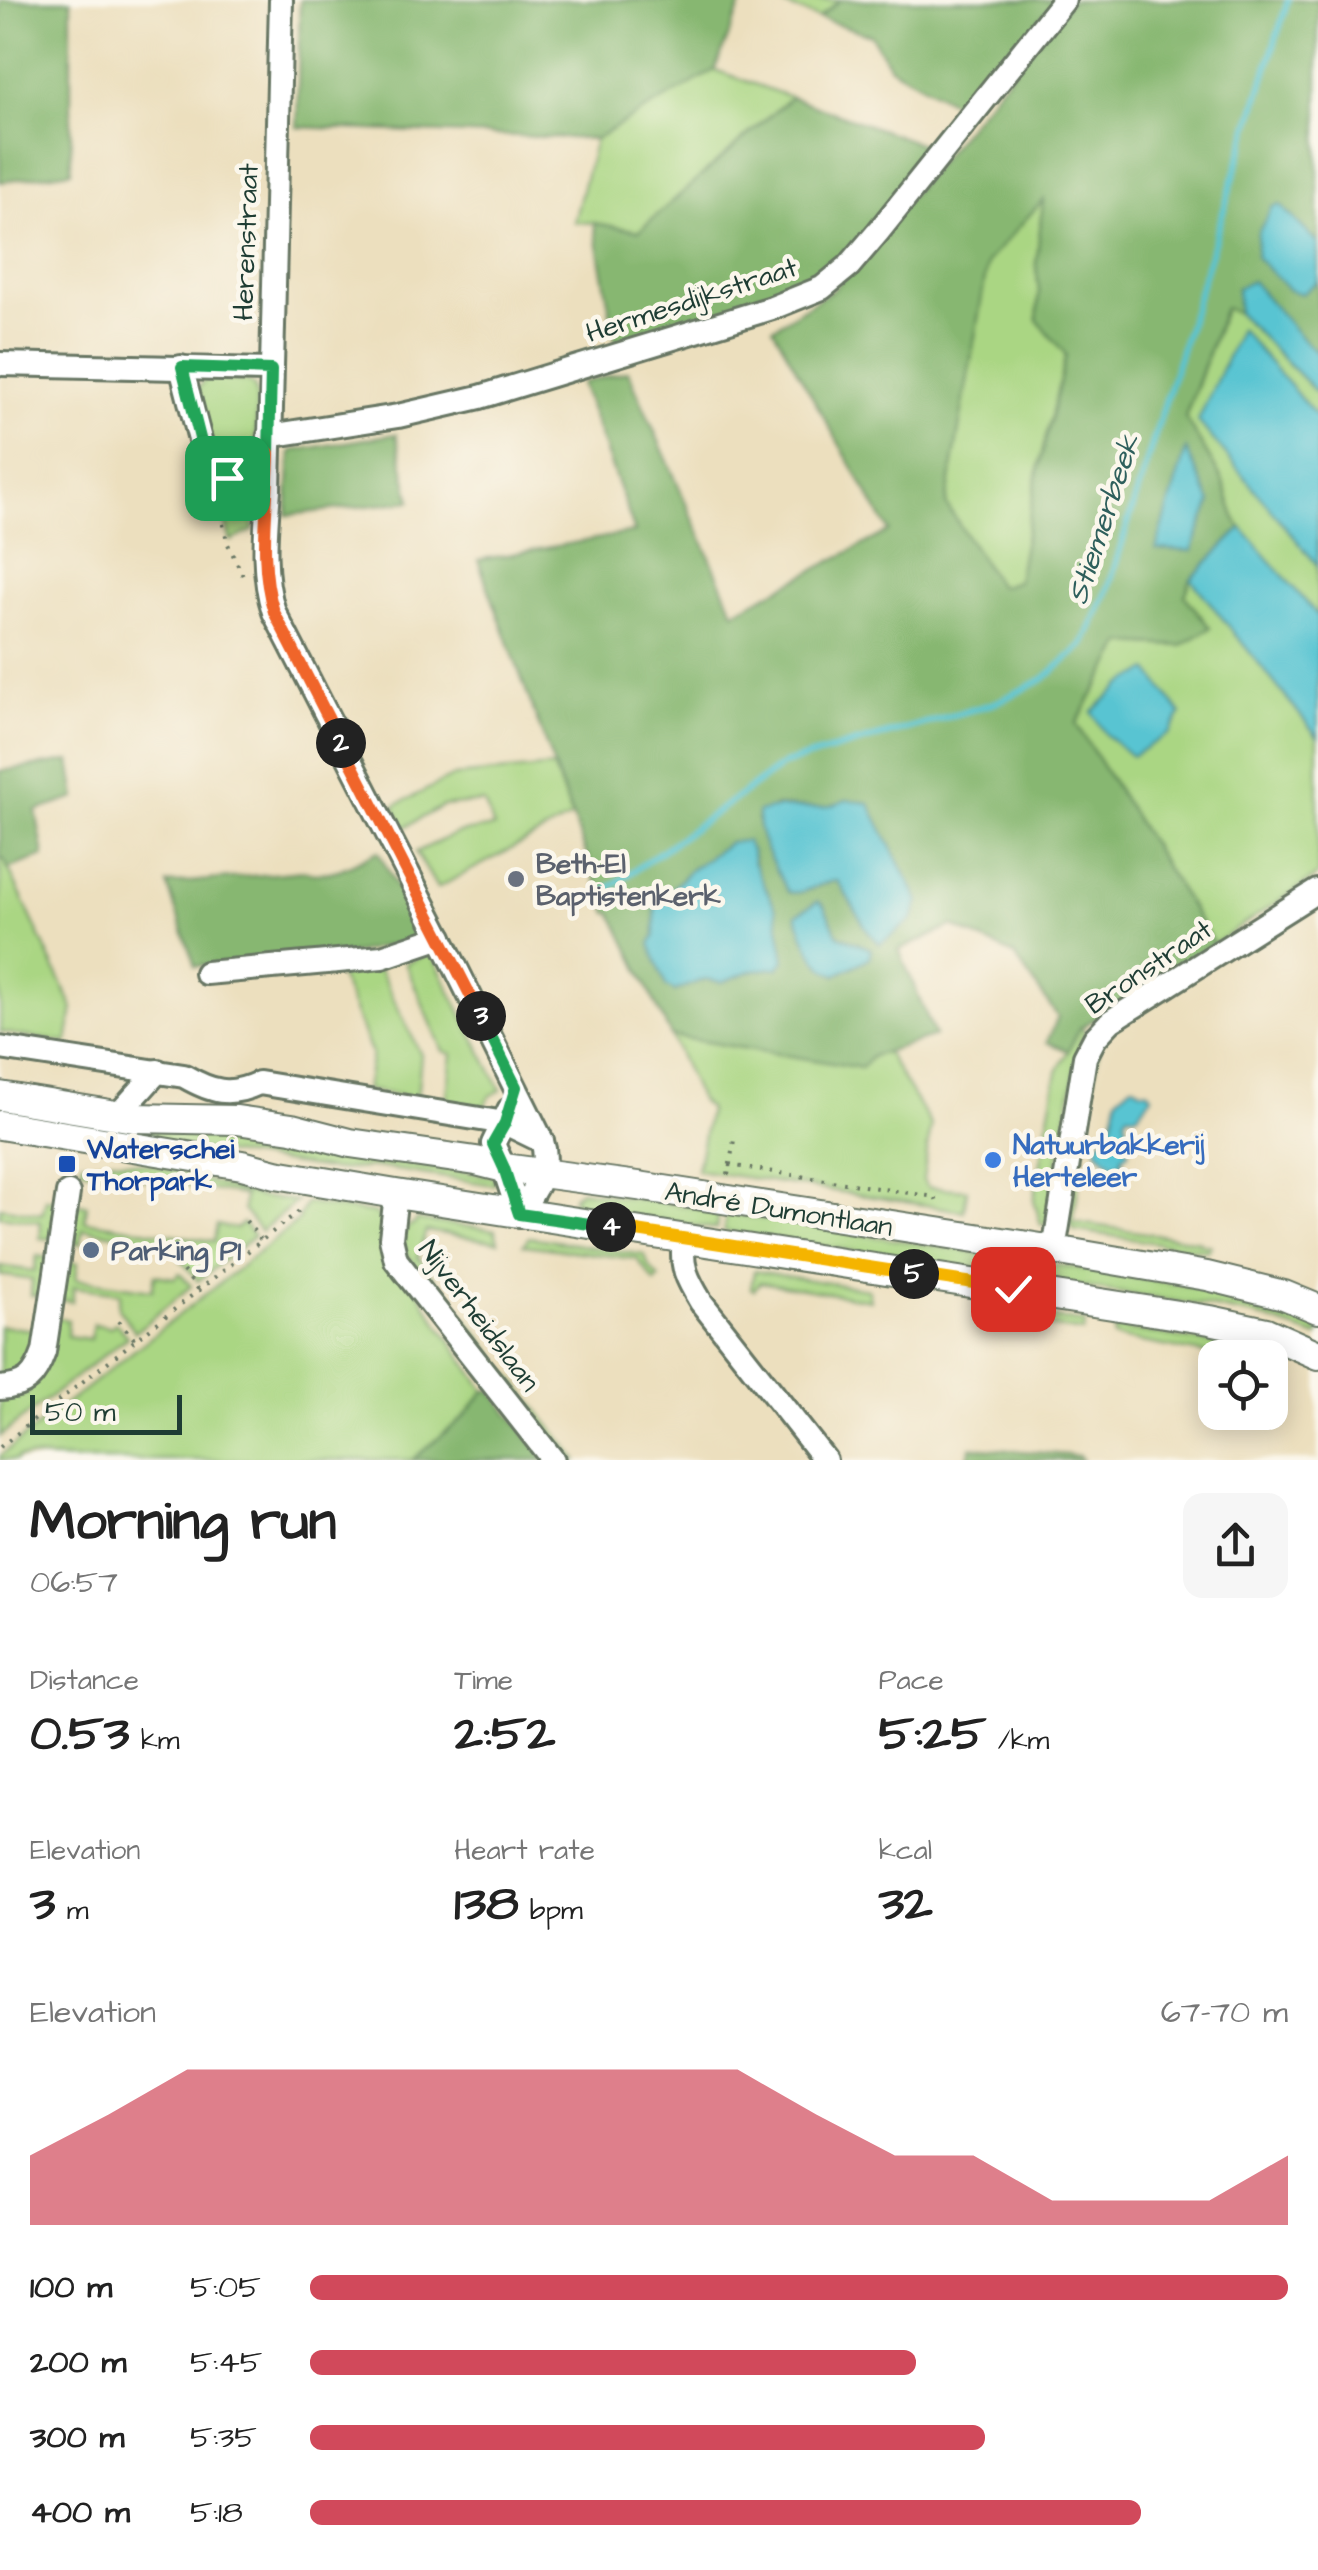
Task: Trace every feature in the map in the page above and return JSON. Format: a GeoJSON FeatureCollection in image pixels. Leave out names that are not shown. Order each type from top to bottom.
{"type":"FeatureCollection","features":[{"type":"Feature","properties":{"kind":"main road","name":"André Dumontlaan"},"geometry":{"type":"LineString","coordinates":[[0,1096],[134,1118],[238,1120],[274,1125],[504,1168],[1054,1250],[1206,1276],[1284,1295],[1318,1309]]}},
{"type":"Feature","properties":{"kind":"main road","name":"André Dumontlaan"},"geometry":{"type":"LineString","coordinates":[[0,1126],[519,1214],[1210,1320],[1266,1332],[1318,1354]]}},
{"type":"Feature","properties":{"kind":"street","name":"Herenstraat"},"geometry":{"type":"LineString","coordinates":[[282,0],[265,550],[269,596],[542,1141],[544,1174]]}},
{"type":"Feature","properties":{"kind":"street","name":"Hermesdijkstraat"},"geometry":{"type":"LineString","coordinates":[[270,436],[398,416],[480,397],[772,308],[822,288],[849,266],[878,232],[1064,0]]}},
{"type":"Feature","properties":{"kind":"street"},"geometry":{"type":"LineString","coordinates":[[0,364],[271,370]]}},
{"type":"Feature","properties":{"kind":"street"},"geometry":{"type":"LineString","coordinates":[[182,367],[219,480],[221,516]]}},
{"type":"Feature","properties":{"kind":"street","name":"Bronstraat"},"geometry":{"type":"LineString","coordinates":[[1054,1250],[1085,1057],[1094,1038],[1111,1020],[1317,892]]}},
{"type":"Feature","properties":{"kind":"street"},"geometry":{"type":"LineString","coordinates":[[206,973],[382,956],[441,937]]}},
{"type":"Feature","properties":{"kind":"street"},"geometry":{"type":"LineString","coordinates":[[0,1048],[158,1071],[184,1076],[204,1087],[238,1092],[259,1083],[505,1123],[542,1141]]}},
{"type":"Feature","properties":{"kind":"street"},"geometry":{"type":"LineString","coordinates":[[118,1114],[158,1071]]}},
{"type":"Feature","properties":{"kind":"street"},"geometry":{"type":"LineString","coordinates":[[516,1087],[505,1123],[493,1144],[519,1214]]}},
{"type":"Feature","properties":{"kind":"street"},"geometry":{"type":"LineString","coordinates":[[519,1214],[544,1174]]}},
{"type":"Feature","properties":{"kind":"street"},"geometry":{"type":"LineString","coordinates":[[0,1388],[15,1387],[29,1379],[38,1369],[44,1352],[68,1193]]}},
{"type":"Feature","properties":{"kind":"street","name":"Nijverheidslaan"},"geometry":{"type":"LineString","coordinates":[[396,1194],[391,1238],[396,1260],[553,1460]]}},
{"type":"Feature","properties":{"kind":"street"},"geometry":{"type":"LineString","coordinates":[[684,1238],[681,1259],[701,1302],[825,1460]]}},
{"type":"Feature","properties":{"kind":"path"},"geometry":{"type":"LineString","coordinates":[[221,516],[228,544],[252,595]]}},
{"type":"Feature","properties":{"kind":"path"},"geometry":{"type":"LineString","coordinates":[[727,1179],[734,1140]]}},
{"type":"Feature","properties":{"kind":"path"},"geometry":{"type":"LineString","coordinates":[[729,1165],[936,1196],[941,1213]]}},
{"type":"Feature","properties":{"kind":"path"},"geometry":{"type":"LineString","coordinates":[[0,1446],[298,1211],[304,1200]]}},
{"type":"Feature","properties":{"kind":"path"},"geometry":{"type":"LineString","coordinates":[[246,1221],[262,1240]]}},
{"type":"Feature","properties":{"kind":"path"},"geometry":{"type":"LineString","coordinates":[[183,1271],[199,1290]]}},
{"type":"Feature","properties":{"kind":"path"},"geometry":{"type":"LineString","coordinates":[[119,1320],[135,1340]]}},
{"type":"Feature","properties":{"kind":"green space"},"geometry":{"type":"Polygon","coordinates":[[[0,0],[71,0],[71,171],[0,182],[0,0]]]}},
{"type":"Feature","properties":{"kind":"green space"},"geometry":{"type":"Polygon","coordinates":[[[300,0],[743,0],[715,70],[595,139],[297,127],[300,0]]]}},
{"type":"Feature","properties":{"kind":"green space"},"geometry":{"type":"Polygon","coordinates":[[[769,0],[840,0],[819,18],[769,0]]]}},
{"type":"Feature","properties":{"kind":"green space"},"geometry":{"type":"Polygon","coordinates":[[[840,0],[1055,0],[971,104],[954,103],[890,67],[871,35],[819,18],[840,0]]]}},
{"type":"Feature","properties":{"kind":"green space"},"geometry":{"type":"Polygon","coordinates":[[[1071,0],[1318,0],[1318,354],[1237,288],[1238,313],[1224,308],[1185,417],[1222,479],[1242,528],[1191,579],[1185,596],[1210,628],[1181,646],[1123,643],[1076,724],[1214,944],[1080,1028],[1068,1051],[1047,1042],[1058,1017],[1014,955],[953,926],[899,950],[935,1036],[872,1056],[862,1068],[671,1036],[612,913],[608,913],[478,560],[635,532],[581,383],[628,371],[734,612],[889,531],[773,328],[834,289],[1071,0]],[[1043,200],[988,261],[946,504],[999,587],[1017,581],[1066,355],[1037,320],[1036,265],[1043,200]],[[776,806],[757,819],[788,892],[838,881],[880,944],[828,809],[776,806]],[[730,842],[689,871],[655,906],[655,936],[651,944],[666,986],[675,991],[705,979],[722,982],[753,970],[778,968],[752,852],[730,842]],[[824,906],[836,975],[869,958],[871,949],[838,935],[824,906]]]}},
{"type":"Feature","properties":{"kind":"green space"},"geometry":{"type":"Polygon","coordinates":[[[715,70],[791,97],[639,231],[574,222],[595,139],[715,70]]]}},
{"type":"Feature","properties":{"kind":"green space"},"geometry":{"type":"Polygon","coordinates":[[[791,97],[921,144],[930,155],[831,274],[798,294],[622,346],[615,340],[594,223],[639,231],[791,97]]]}},
{"type":"Feature","properties":{"kind":"green space"},"geometry":{"type":"Polygon","coordinates":[[[1044,199],[1036,265],[1039,291],[1066,355],[1017,581],[999,587],[946,504],[988,260],[1044,199]]]}},
{"type":"Feature","properties":{"kind":"green space"},"geometry":{"type":"Polygon","coordinates":[[[1225,307],[1238,313],[1318,394],[1318,418],[1240,329],[1318,563],[1318,616],[1237,523],[1222,479],[1185,418],[1225,307]]]}},
{"type":"Feature","properties":{"kind":"green space"},"geometry":{"type":"Polygon","coordinates":[[[211,378],[247,381],[254,386],[257,399],[253,530],[231,541],[222,510],[224,490],[235,483],[231,471],[222,471],[216,465],[198,389],[211,378]]]}},
{"type":"Feature","properties":{"kind":"green space"},"geometry":{"type":"Polygon","coordinates":[[[396,434],[411,501],[287,515],[291,451],[396,434]]]}},
{"type":"Feature","properties":{"kind":"green space"},"geometry":{"type":"Polygon","coordinates":[[[1191,579],[1318,737],[1318,875],[1214,944],[1076,724],[1123,643],[1181,646],[1210,628],[1185,596],[1191,579]]]}},
{"type":"Feature","properties":{"kind":"green space"},"geometry":{"type":"Polygon","coordinates":[[[70,761],[76,798],[36,811],[44,856],[8,869],[4,859],[0,859],[0,771],[70,761]]]}},
{"type":"Feature","properties":{"kind":"green space"},"geometry":{"type":"Polygon","coordinates":[[[553,767],[572,817],[437,888],[416,852],[457,833],[494,827],[484,802],[443,806],[403,828],[394,806],[454,776],[553,767]]]}},
{"type":"Feature","properties":{"kind":"green space"},"geometry":{"type":"Polygon","coordinates":[[[378,851],[423,938],[351,954],[195,966],[167,884],[304,871],[324,873],[342,869],[378,851]]]}},
{"type":"Feature","properties":{"kind":"green space"},"geometry":{"type":"Polygon","coordinates":[[[0,859],[4,859],[73,1008],[67,1043],[0,1032],[0,859]]]}},
{"type":"Feature","properties":{"kind":"green space"},"geometry":{"type":"Polygon","coordinates":[[[431,953],[501,1090],[490,1096],[484,1107],[446,1102],[452,1054],[443,1051],[405,963],[431,953]]]}},
{"type":"Feature","properties":{"kind":"green space"},"geometry":{"type":"Polygon","coordinates":[[[336,967],[380,971],[421,1055],[417,1098],[366,1090],[372,1054],[336,967]]]}},
{"type":"Feature","properties":{"kind":"green space"},"geometry":{"type":"Polygon","coordinates":[[[1080,1028],[1085,1031],[1047,1223],[1041,1225],[1034,1201],[1057,1072],[1080,1028]]]}},
{"type":"Feature","properties":{"kind":"green space"},"geometry":{"type":"Polygon","coordinates":[[[671,1036],[861,1068],[872,1056],[886,1052],[931,1125],[923,1180],[927,1187],[967,1190],[964,1211],[697,1170],[709,1109],[700,1101],[671,1036]]]}},
{"type":"Feature","properties":{"kind":"green space"},"geometry":{"type":"Polygon","coordinates":[[[1099,1046],[1073,1222],[1199,1241],[1211,1246],[1207,1251],[1074,1230],[1067,1218],[1093,1048],[1099,1046]]]}},
{"type":"Feature","properties":{"kind":"green space"},"geometry":{"type":"Polygon","coordinates":[[[0,1111],[132,1132],[158,1127],[492,1176],[496,1180],[493,1185],[377,1167],[335,1170],[0,1119],[0,1111]]]}},
{"type":"Feature","properties":{"kind":"green space"},"geometry":{"type":"Polygon","coordinates":[[[112,1160],[155,1165],[261,1197],[297,1201],[261,1231],[243,1210],[244,1195],[81,1169],[82,1162],[112,1160]]]}},
{"type":"Feature","properties":{"kind":"green space"},"geometry":{"type":"Polygon","coordinates":[[[580,1190],[719,1211],[716,1229],[578,1208],[573,1197],[580,1190]]]}},
{"type":"Feature","properties":{"kind":"green space"},"geometry":{"type":"Polygon","coordinates":[[[46,1199],[57,1201],[51,1239],[40,1238],[41,1222],[0,1216],[0,1207],[42,1214],[46,1199]]]}},
{"type":"Feature","properties":{"kind":"green space"},"geometry":{"type":"Polygon","coordinates":[[[306,1203],[373,1213],[382,1219],[426,1305],[485,1391],[464,1417],[412,1460],[0,1460],[0,1456],[297,1222],[306,1203]]]}},
{"type":"Feature","properties":{"kind":"green space"},"geometry":{"type":"Polygon","coordinates":[[[76,1204],[87,1205],[85,1221],[214,1241],[217,1225],[236,1229],[243,1223],[254,1236],[198,1281],[181,1260],[182,1244],[83,1229],[81,1244],[70,1242],[76,1204]]]}},
{"type":"Feature","properties":{"kind":"green space"},"geometry":{"type":"Polygon","coordinates":[[[726,1213],[1203,1288],[1263,1303],[1318,1323],[1318,1337],[1259,1317],[1206,1306],[724,1231],[726,1213]]]}},
{"type":"Feature","properties":{"kind":"green space"},"geometry":{"type":"Polygon","coordinates":[[[416,1220],[495,1230],[498,1242],[426,1231],[418,1257],[577,1460],[568,1460],[405,1252],[403,1235],[416,1220]]]}},
{"type":"Feature","properties":{"kind":"green space"},"geometry":{"type":"Polygon","coordinates":[[[529,1237],[645,1255],[659,1278],[655,1282],[637,1259],[523,1245],[529,1237]]]}},
{"type":"Feature","properties":{"kind":"green space"},"geometry":{"type":"Polygon","coordinates":[[[37,1256],[48,1258],[42,1297],[31,1295],[32,1280],[0,1275],[0,1266],[34,1271],[37,1256]]]}},
{"type":"Feature","properties":{"kind":"green space"},"geometry":{"type":"Polygon","coordinates":[[[66,1261],[78,1263],[76,1279],[152,1290],[155,1275],[174,1278],[180,1273],[191,1286],[135,1332],[118,1308],[120,1293],[74,1287],[72,1302],[60,1299],[66,1261]]]}},
{"type":"Feature","properties":{"kind":"green space"},"geometry":{"type":"Polygon","coordinates":[[[754,1271],[868,1289],[870,1300],[760,1282],[754,1290],[754,1271]]]}},
{"type":"Feature","properties":{"kind":"green space"},"geometry":{"type":"Polygon","coordinates":[[[1005,1310],[1085,1323],[1083,1332],[1004,1320],[1005,1310]]]}},
{"type":"Feature","properties":{"kind":"green space"},"geometry":{"type":"Polygon","coordinates":[[[57,1318],[68,1320],[67,1336],[90,1339],[93,1324],[110,1327],[116,1323],[127,1337],[0,1436],[0,1397],[20,1396],[28,1390],[57,1318]]]}},
{"type":"Feature","properties":{"kind":"green space"},"geometry":{"type":"Polygon","coordinates":[[[0,1326],[37,1330],[28,1363],[18,1372],[0,1378],[0,1326]]]}},
{"type":"Feature","properties":{"kind":"green space"},"geometry":{"type":"Polygon","coordinates":[[[1115,1328],[1198,1341],[1198,1352],[1114,1337],[1115,1328]]]}},
{"type":"Feature","properties":{"kind":"green space"},"geometry":{"type":"Polygon","coordinates":[[[491,1390],[546,1460],[412,1460],[464,1417],[485,1391],[491,1390]]]}},
{"type":"Feature","properties":{"kind":"green space"},"geometry":{"type":"Polygon","coordinates":[[[971,1447],[1079,1456],[1082,1460],[967,1460],[971,1447]]]}},
{"type":"Feature","properties":{"kind":"water"},"geometry":{"type":"Polygon","coordinates":[[[1280,205],[1318,243],[1318,281],[1302,294],[1289,290],[1256,257],[1258,233],[1272,207],[1280,205]]]}},
{"type":"Feature","properties":{"kind":"water"},"geometry":{"type":"Polygon","coordinates":[[[1252,281],[1318,354],[1318,394],[1238,313],[1237,288],[1252,281]]]}},
{"type":"Feature","properties":{"kind":"water"},"geometry":{"type":"Polygon","coordinates":[[[1240,329],[1318,418],[1318,566],[1198,421],[1240,329]]]}},
{"type":"Feature","properties":{"kind":"water"},"geometry":{"type":"Polygon","coordinates":[[[1186,449],[1211,502],[1192,551],[1156,549],[1186,449]]]}},
{"type":"Feature","properties":{"kind":"water"},"geometry":{"type":"Polygon","coordinates":[[[1242,528],[1318,616],[1318,737],[1191,579],[1242,528]]]}},
{"type":"Feature","properties":{"kind":"water"},"geometry":{"type":"Polygon","coordinates":[[[1149,670],[1181,714],[1170,733],[1132,756],[1106,735],[1092,712],[1123,684],[1149,670]]]}},
{"type":"Feature","properties":{"kind":"water"},"geometry":{"type":"Polygon","coordinates":[[[846,800],[869,803],[919,901],[912,920],[880,944],[869,933],[838,881],[788,892],[760,832],[758,812],[824,807],[846,800]]]}},
{"type":"Feature","properties":{"kind":"water"},"geometry":{"type":"Polygon","coordinates":[[[746,841],[776,909],[785,960],[778,968],[753,970],[722,982],[705,979],[675,991],[666,986],[650,944],[655,936],[655,907],[689,871],[730,842],[746,841]]]}},
{"type":"Feature","properties":{"kind":"water"},"geometry":{"type":"Polygon","coordinates":[[[818,901],[838,935],[871,949],[869,958],[836,975],[821,965],[810,950],[796,915],[818,901]]]}},
{"type":"Feature","properties":{"kind":"water"},"geometry":{"type":"Polygon","coordinates":[[[1133,1084],[1152,1096],[1137,1115],[1128,1114],[1125,1119],[1127,1126],[1121,1139],[1129,1152],[1122,1157],[1122,1163],[1112,1164],[1097,1150],[1098,1143],[1110,1128],[1117,1098],[1133,1084]]]}},
{"type":"Feature","properties":{"kind":"waterway","name":"Stiemerbeek"},"geometry":{"type":"LineString","coordinates":[[605,891],[784,764],[995,703],[1044,679],[1083,645],[1107,592],[1288,0]]}},
{"type":"Feature","properties":{"kind":"place","name":"Beth-El Baptistenkerk"},"geometry":{"type":"Point","coordinates":[516,879]}},
{"type":"Feature","properties":{"kind":"place","name":"Natuurbakkerij Herteleer"},"geometry":{"type":"Point","coordinates":[993,1160]}},
{"type":"Feature","properties":{"kind":"place","name":"Waterschei Thorpark"},"geometry":{"type":"Point","coordinates":[67,1164]}},
{"type":"Feature","properties":{"kind":"place","name":"Parking P1"},"geometry":{"type":"Point","coordinates":[91,1250]}},
{"type":"Feature","properties":{"kind":"route"},"geometry":{"type":"LineString","coordinates":[[227,478],[211,482],[182,367],[271,370],[265,550],[269,596],[516,1087],[505,1123],[493,1144],[519,1214],[1013,1289]]}}]}
